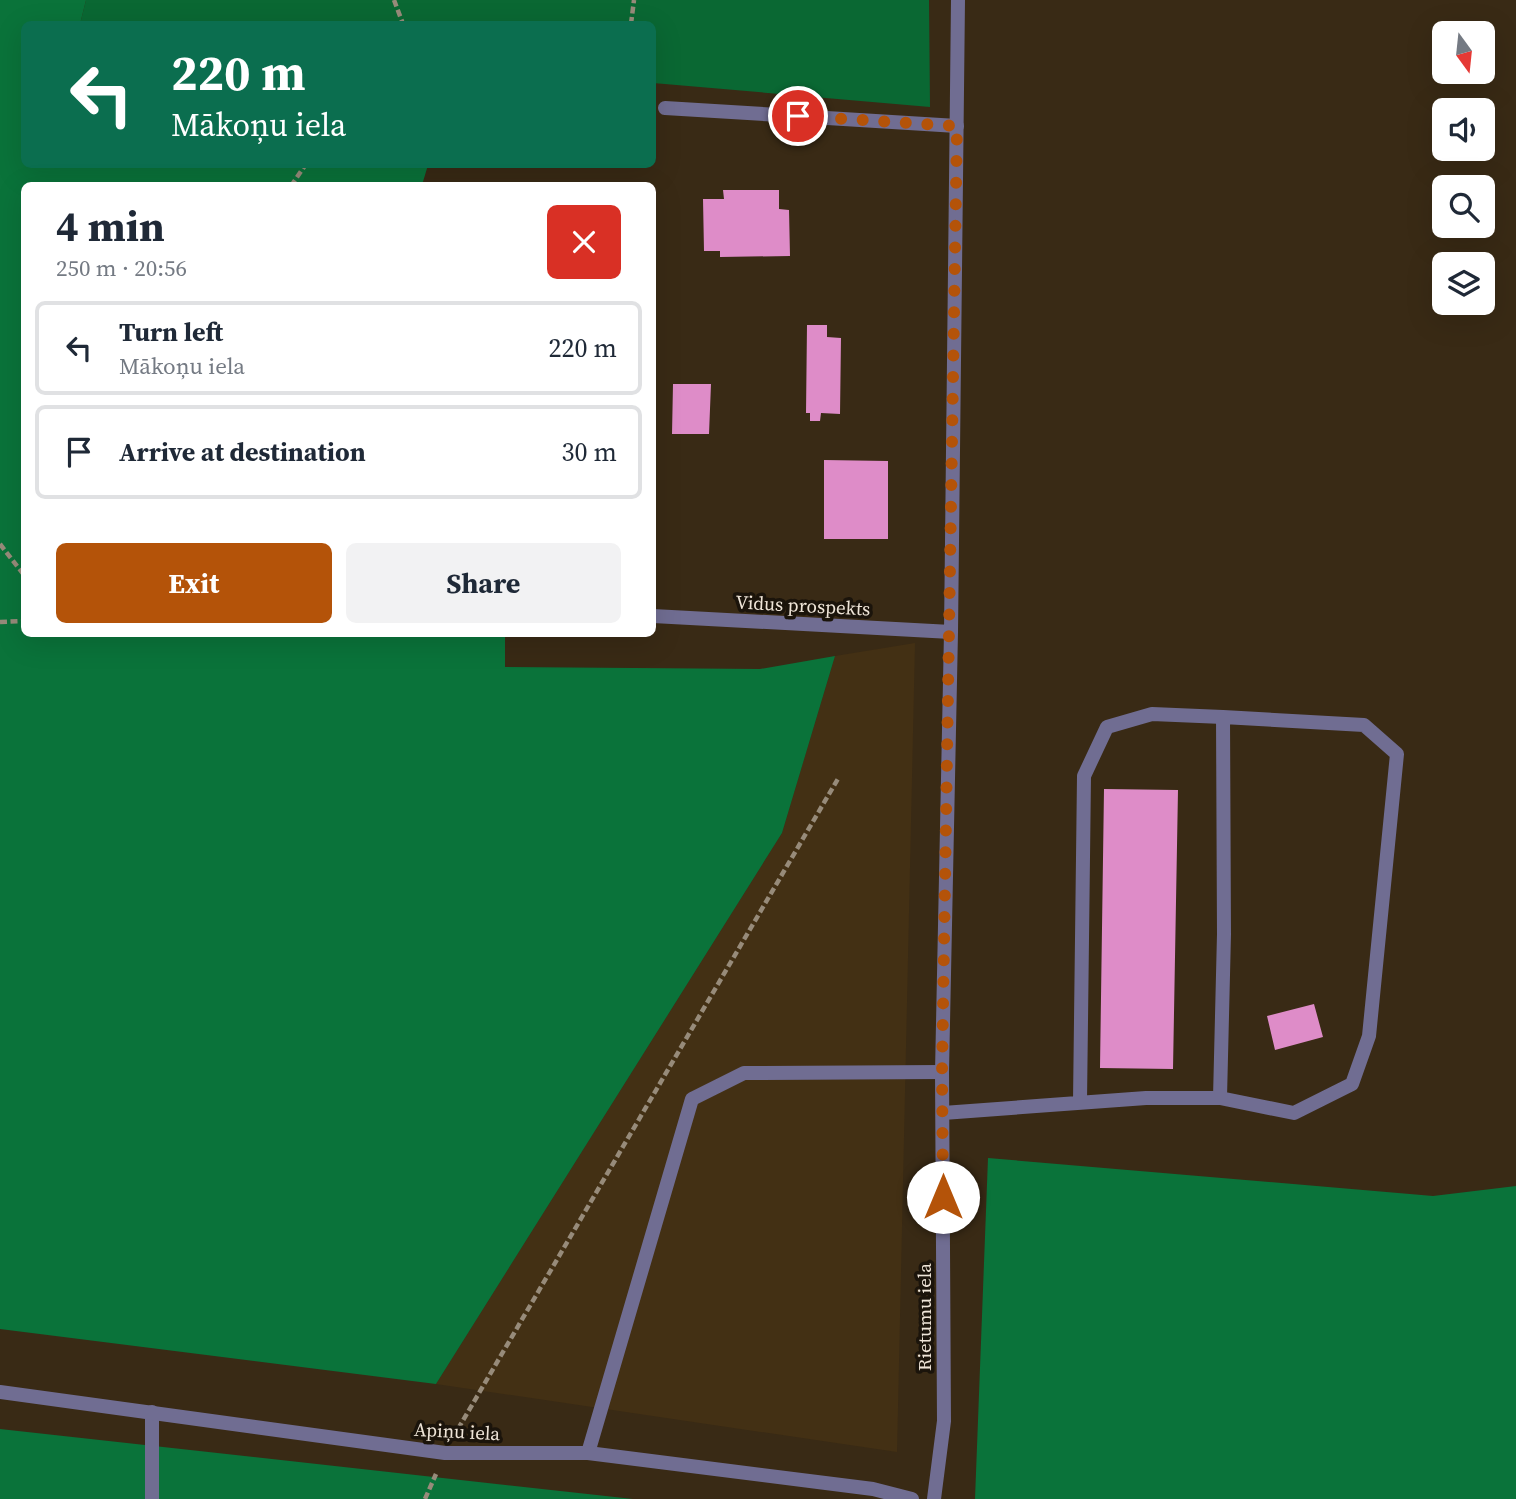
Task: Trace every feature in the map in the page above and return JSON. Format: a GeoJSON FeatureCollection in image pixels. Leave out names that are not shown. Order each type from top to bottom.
{"type":"FeatureCollection","features":[{"type":"Feature","properties":{"kind":"street","name":"Rietumu iela"},"geometry":{"type":"LineString","coordinates":[[934,1499],[944,1421],[942,1072],[951,632],[958,0]]}},
{"type":"Feature","properties":{"kind":"street"},"geometry":{"type":"LineString","coordinates":[[665,108],[957,126]]}},
{"type":"Feature","properties":{"kind":"street","name":"Vidus prospekts"},"geometry":{"type":"LineString","coordinates":[[656,617],[951,632]]}},
{"type":"Feature","properties":{"kind":"street"},"geometry":{"type":"LineString","coordinates":[[943,1113],[1146,1098],[1220,1098],[1294,1113],[1352,1084],[1368,1036],[1397,754],[1364,725],[1152,714],[1107,727],[1084,776],[1080,1102]]}},
{"type":"Feature","properties":{"kind":"street"},"geometry":{"type":"LineString","coordinates":[[1220,1098],[1224,934],[1223,717]]}},
{"type":"Feature","properties":{"kind":"street"},"geometry":{"type":"LineString","coordinates":[[588,1453],[692,1098],[744,1073],[942,1072]]}},
{"type":"Feature","properties":{"kind":"street","name":"Apiņu iela"},"geometry":{"type":"LineString","coordinates":[[0,1392],[444,1453],[588,1453],[873,1489],[912,1499]]}},
{"type":"Feature","properties":{"kind":"street"},"geometry":{"type":"LineString","coordinates":[[152,1412],[152,1499]]}},
{"type":"Feature","properties":{"kind":"path"},"geometry":{"type":"LineString","coordinates":[[394,0],[402,21]]}},
{"type":"Feature","properties":{"kind":"path"},"geometry":{"type":"LineString","coordinates":[[631,21],[634,0]]}},
{"type":"Feature","properties":{"kind":"path"},"geometry":{"type":"LineString","coordinates":[[0,544],[21,571]]}},
{"type":"Feature","properties":{"kind":"path"},"geometry":{"type":"LineString","coordinates":[[0,622],[21,621]]}},
{"type":"Feature","properties":{"kind":"path"},"geometry":{"type":"LineString","coordinates":[[425,1499],[444,1453],[839,776]]}},
{"type":"Feature","properties":{"kind":"shaded area"},"geometry":{"type":"Polygon","coordinates":[[[915,643],[897,1452],[436,1384],[782,833],[835,656],[915,643]]]}},
{"type":"Feature","properties":{"kind":"green space"},"geometry":{"type":"Polygon","coordinates":[[[0,0],[86,0],[81,21],[21,21],[21,168],[427,168],[423,182],[21,182],[21,637],[505,637],[505,667],[760,669],[835,656],[782,833],[436,1384],[0,1329],[0,0]]]}},
{"type":"Feature","properties":{"kind":"green space"},"geometry":{"type":"Polygon","coordinates":[[[86,0],[929,0],[930,107],[656,83],[656,21],[81,21],[86,0]]]}},
{"type":"Feature","properties":{"kind":"green space"},"geometry":{"type":"Polygon","coordinates":[[[988,1158],[1433,1196],[1516,1186],[1516,1499],[975,1499],[988,1158]]]}},
{"type":"Feature","properties":{"kind":"green space"},"geometry":{"type":"Polygon","coordinates":[[[0,1429],[633,1499],[0,1499],[0,1429]]]}},
{"type":"Feature","properties":{"kind":"building"},"geometry":{"type":"Polygon","coordinates":[[[723,190],[779,190],[779,209],[789,210],[790,256],[720,257],[720,251],[704,251],[703,199],[724,199],[723,190]]]}},
{"type":"Feature","properties":{"kind":"building"},"geometry":{"type":"Polygon","coordinates":[[[807,325],[827,325],[827,337],[841,338],[840,414],[821,413],[820,421],[810,421],[810,413],[806,413],[807,325]]]}},
{"type":"Feature","properties":{"kind":"building"},"geometry":{"type":"Polygon","coordinates":[[[673,384],[711,384],[709,434],[672,434],[673,384]]]}},
{"type":"Feature","properties":{"kind":"building"},"geometry":{"type":"Polygon","coordinates":[[[824,460],[888,461],[888,539],[824,539],[824,460]]]}},
{"type":"Feature","properties":{"kind":"building"},"geometry":{"type":"Polygon","coordinates":[[[1104,789],[1178,790],[1173,1069],[1100,1068],[1104,789]]]}},
{"type":"Feature","properties":{"kind":"building"},"geometry":{"type":"Polygon","coordinates":[[[1314,1004],[1323,1037],[1275,1050],[1267,1016],[1314,1004]]]}},
{"type":"Feature","properties":{"kind":"route"},"geometry":{"type":"LineString","coordinates":[[798,116],[957,126],[942,1072],[943,1197]]}}]}
